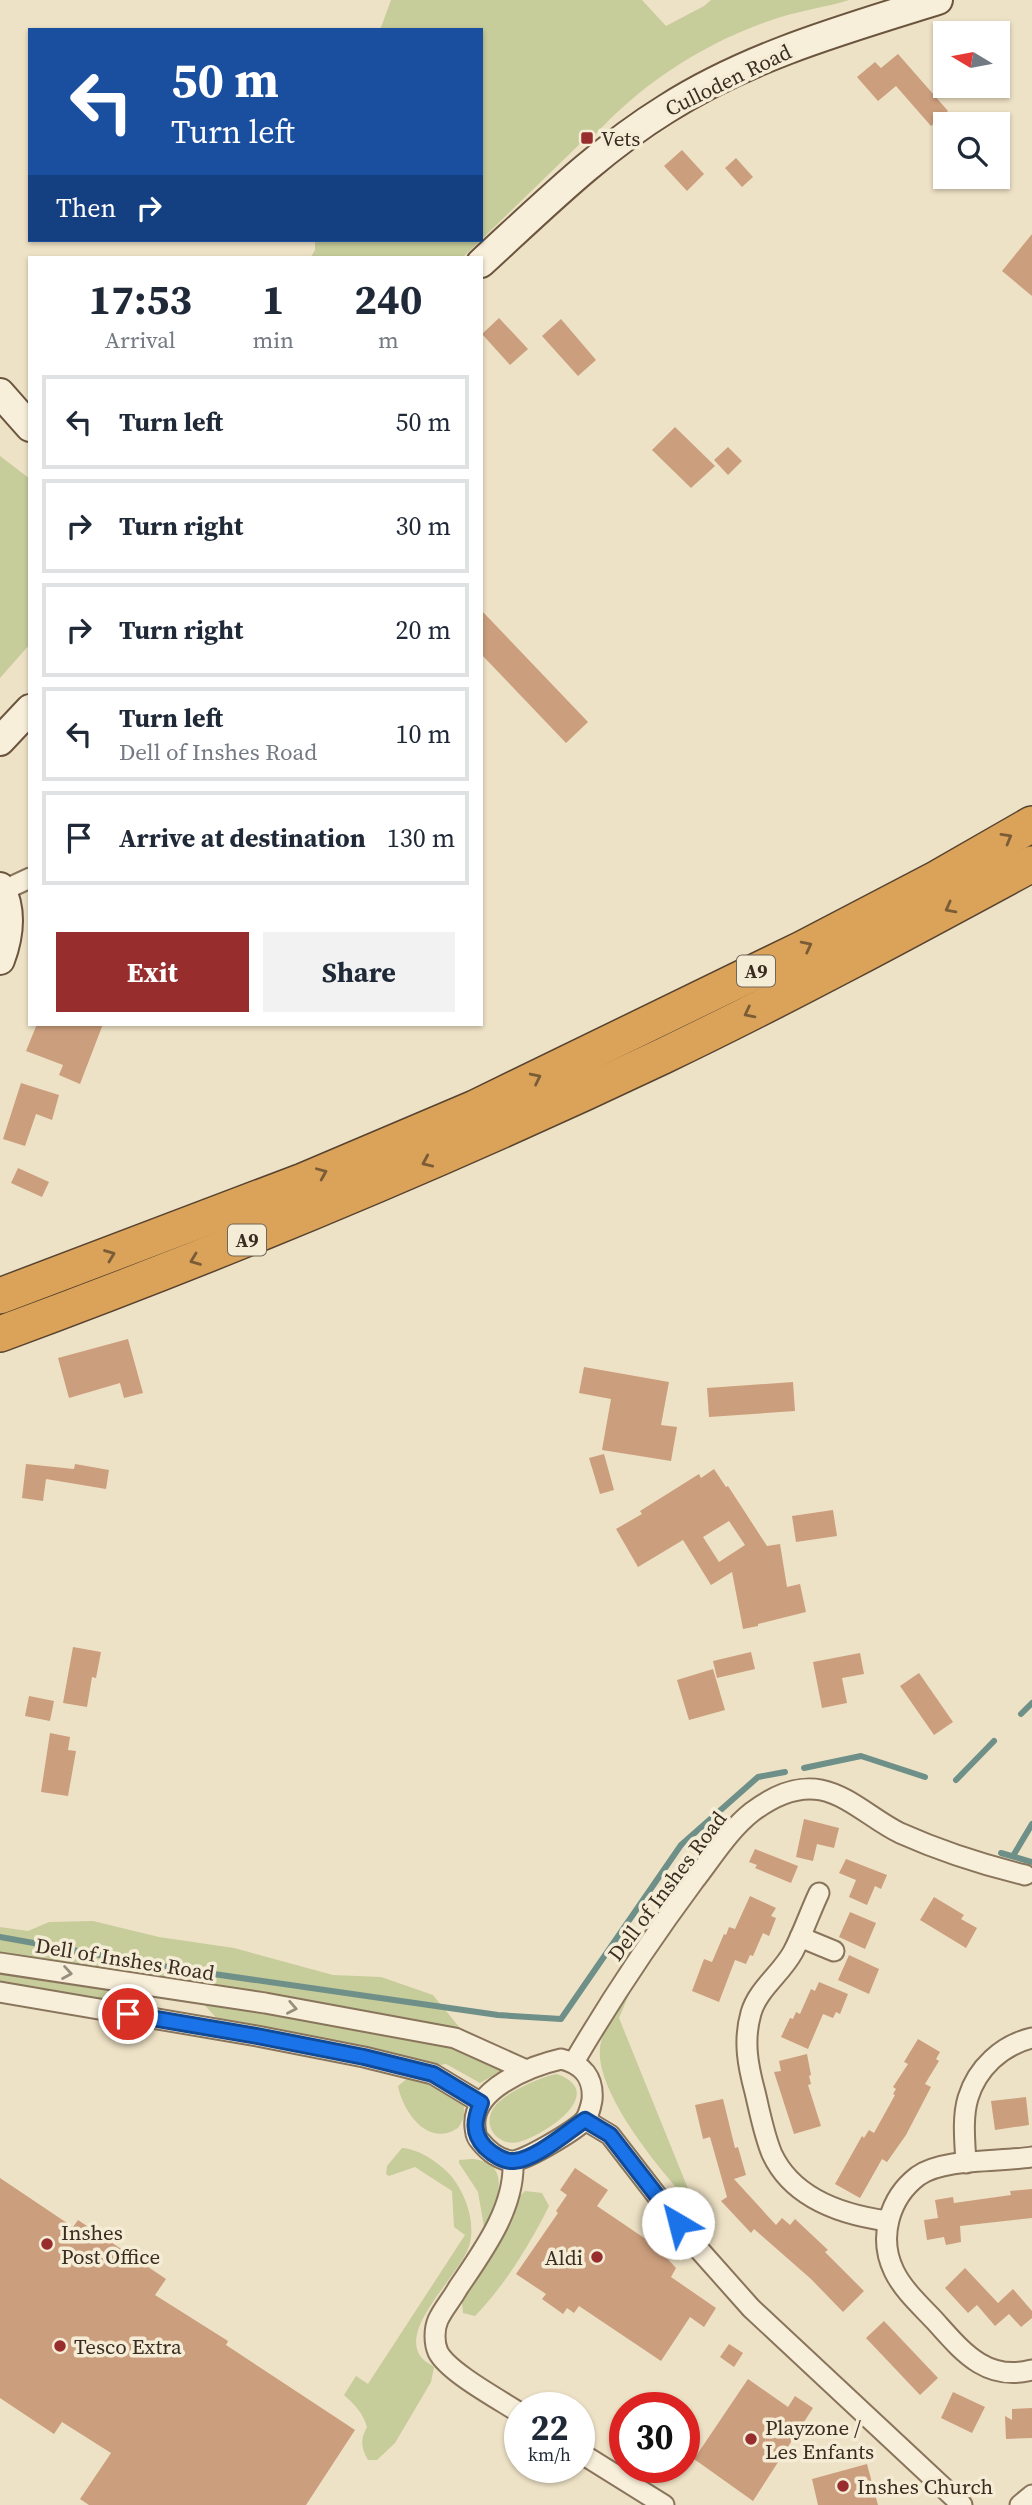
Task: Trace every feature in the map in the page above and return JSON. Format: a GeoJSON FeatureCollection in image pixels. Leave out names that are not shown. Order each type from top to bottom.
{"type":"FeatureCollection","features":[{"type":"Feature","properties":{"kind":"highway","name":"A9"},"geometry":{"type":"LineString","coordinates":[[0,1296],[303,1181],[475,1108],[802,949],[938,878],[1032,824]]}},
{"type":"Feature","properties":{"kind":"highway","name":"A9"},"geometry":{"type":"LineString","coordinates":[[0,1334],[281,1226],[638,1067],[853,961],[1032,864]]}},
{"type":"Feature","properties":{"kind":"highway","name":"A9"},"geometry":{"type":"LineString","coordinates":[[0,1280],[75,1269]]}},
{"type":"Feature","properties":{"kind":"main road","name":"Culloden Road"},"geometry":{"type":"LineString","coordinates":[[483,261],[621,140],[667,108],[786,50],[939,0]]}},
{"type":"Feature","properties":{"kind":"main road"},"geometry":{"type":"LineString","coordinates":[[0,393],[28,425]]}},
{"type":"Feature","properties":{"kind":"main road"},"geometry":{"type":"LineString","coordinates":[[0,741],[28,711]]}},
{"type":"Feature","properties":{"kind":"main road"},"geometry":{"type":"LineString","coordinates":[[0,960],[7,934],[9,910],[1,889]]}},
{"type":"Feature","properties":{"kind":"street"},"geometry":{"type":"LineString","coordinates":[[1,889],[28,879]]}},
{"type":"Feature","properties":{"kind":"street","name":"Dell of Inshes Road"},"geometry":{"type":"LineString","coordinates":[[574,2062],[652,1938],[722,1844],[750,1813],[795,1789],[823,1790],[842,1798],[898,1832],[996,1868],[1025,1875]]}},
{"type":"Feature","properties":{"kind":"street"},"geometry":{"type":"LineString","coordinates":[[819,1893],[793,1952],[764,1988],[751,2011],[747,2034],[747,2060],[765,2134],[774,2157],[793,2182],[814,2199],[838,2211],[888,2221]]}},
{"type":"Feature","properties":{"kind":"street"},"geometry":{"type":"LineString","coordinates":[[800,1937],[834,1951]]}},
{"type":"Feature","properties":{"kind":"street","name":"Dell of Inshes Road"},"geometry":{"type":"LineString","coordinates":[[0,1963],[265,2003],[455,2039],[526,2070]]}},
{"type":"Feature","properties":{"kind":"street"},"geometry":{"type":"LineString","coordinates":[[0,1992],[364,2057],[433,2074],[481,2103]]}},
{"type":"Feature","properties":{"kind":"street"},"geometry":{"type":"LineString","coordinates":[[966,2163],[967,2099],[977,2077],[991,2059],[1007,2048],[1032,2038]]}},
{"type":"Feature","properties":{"kind":"street"},"geometry":{"type":"LineString","coordinates":[[561,2059],[574,2062],[587,2074],[592,2086],[592,2105],[585,2120],[533,2155],[513,2162],[492,2154],[476,2138],[474,2120],[481,2103],[500,2084],[526,2070],[561,2059]]}},
{"type":"Feature","properties":{"kind":"street"},"geometry":{"type":"LineString","coordinates":[[585,2120],[610,2135],[695,2245],[751,2308],[962,2505]]}},
{"type":"Feature","properties":{"kind":"street"},"geometry":{"type":"LineString","coordinates":[[1032,2157],[943,2165],[919,2175],[898,2195],[888,2221],[887,2248],[894,2272],[967,2356],[992,2371],[1020,2373],[1032,2370]]}},
{"type":"Feature","properties":{"kind":"street"},"geometry":{"type":"LineString","coordinates":[[504,2403],[455,2371],[438,2353],[434,2337],[437,2321],[480,2256],[510,2197],[514,2181],[513,2162]]}},
{"type":"Feature","properties":{"kind":"street"},"geometry":{"type":"LineString","coordinates":[[595,2462],[664,2505]]}},
{"type":"Feature","properties":{"kind":"street"},"geometry":{"type":"LineString","coordinates":[[1020,2505],[1032,2496]]}},
{"type":"Feature","properties":{"kind":"green space"},"geometry":{"type":"Polygon","coordinates":[[[391,0],[642,0],[666,26],[711,0],[849,0],[755,26],[703,50],[679,65],[633,98],[593,137],[587,137],[483,238],[483,28],[381,28],[391,0]]]}},
{"type":"Feature","properties":{"kind":"green space"},"geometry":{"type":"Polygon","coordinates":[[[315,242],[479,242],[464,256],[312,256],[315,242]]]}},
{"type":"Feature","properties":{"kind":"green space"},"geometry":{"type":"Polygon","coordinates":[[[0,456],[28,477],[28,646],[0,678],[0,456]]]}},
{"type":"Feature","properties":{"kind":"green space"},"geometry":{"type":"Polygon","coordinates":[[[93,1921],[159,1937],[234,1948],[333,1975],[381,1977],[433,1995],[464,2033],[459,2051],[501,2071],[480,2083],[446,2064],[434,2066],[222,2024],[198,1998],[123,1988],[111,2003],[0,1986],[0,1927],[28,1931],[49,1922],[93,1921]]]}},
{"type":"Feature","properties":{"kind":"green space"},"geometry":{"type":"Polygon","coordinates":[[[633,1985],[619,2018],[697,2211],[633,2132],[607,2084],[600,2061],[603,2035],[633,1985]]]}},
{"type":"Feature","properties":{"kind":"green space"},"geometry":{"type":"Polygon","coordinates":[[[557,2074],[571,2082],[577,2092],[575,2102],[567,2112],[530,2138],[511,2143],[498,2138],[490,2127],[489,2120],[495,2106],[524,2086],[557,2074]]]}},
{"type":"Feature","properties":{"kind":"green space"},"geometry":{"type":"Polygon","coordinates":[[[408,2078],[441,2086],[459,2098],[464,2106],[464,2116],[458,2128],[437,2134],[427,2130],[411,2116],[398,2086],[408,2078]]]}},
{"type":"Feature","properties":{"kind":"green space"},"geometry":{"type":"Polygon","coordinates":[[[402,2148],[430,2158],[452,2177],[468,2208],[471,2235],[465,2255],[434,2300],[418,2331],[416,2345],[421,2357],[434,2367],[431,2382],[395,2443],[377,2460],[368,2460],[362,2444],[367,2427],[358,2410],[344,2395],[356,2376],[368,2384],[465,2235],[454,2227],[452,2191],[415,2167],[389,2176],[386,2174],[387,2166],[402,2148]]]}},
{"type":"Feature","properties":{"kind":"green space"},"geometry":{"type":"Polygon","coordinates":[[[459,2160],[486,2162],[494,2168],[498,2176],[499,2186],[494,2207],[484,2227],[478,2192],[459,2163],[459,2160]]]}},
{"type":"Feature","properties":{"kind":"green space"},"geometry":{"type":"Polygon","coordinates":[[[525,2191],[542,2193],[549,2206],[497,2291],[475,2316],[463,2313],[461,2291],[511,2206],[525,2191]]]}},
{"type":"Feature","properties":{"kind":"building"},"geometry":{"type":"Polygon","coordinates":[[[898,54],[933,94],[933,98],[937,98],[948,111],[933,112],[931,126],[896,86],[878,101],[857,77],[875,62],[881,68],[898,54]]]}},
{"type":"Feature","properties":{"kind":"building"},"geometry":{"type":"Polygon","coordinates":[[[682,150],[704,174],[687,191],[664,166],[682,150]]]}},
{"type":"Feature","properties":{"kind":"building"},"geometry":{"type":"Polygon","coordinates":[[[736,158],[753,177],[742,187],[725,168],[736,158]]]}},
{"type":"Feature","properties":{"kind":"building"},"geometry":{"type":"Polygon","coordinates":[[[1032,234],[1032,296],[1002,271],[1032,234]]]}},
{"type":"Feature","properties":{"kind":"building"},"geometry":{"type":"Polygon","coordinates":[[[499,318],[528,349],[510,365],[483,333],[499,318]]]}},
{"type":"Feature","properties":{"kind":"building"},"geometry":{"type":"Polygon","coordinates":[[[561,319],[596,360],[578,376],[542,336],[561,319]]]}},
{"type":"Feature","properties":{"kind":"building"},"geometry":{"type":"Polygon","coordinates":[[[675,427],[715,466],[691,488],[652,450],[675,427]]]}},
{"type":"Feature","properties":{"kind":"building"},"geometry":{"type":"Polygon","coordinates":[[[728,447],[742,461],[728,475],[714,460],[728,447]]]}},
{"type":"Feature","properties":{"kind":"building"},"geometry":{"type":"Polygon","coordinates":[[[483,612],[588,722],[566,743],[483,656],[483,612]]]}},
{"type":"Feature","properties":{"kind":"building"},"geometry":{"type":"Polygon","coordinates":[[[36,1026],[102,1026],[80,1084],[59,1075],[63,1065],[26,1051],[36,1026]]]}},
{"type":"Feature","properties":{"kind":"building"},"geometry":{"type":"Polygon","coordinates":[[[21,1083],[59,1095],[52,1120],[36,1114],[25,1146],[3,1139],[21,1083]]]}},
{"type":"Feature","properties":{"kind":"building"},"geometry":{"type":"Polygon","coordinates":[[[18,1168],[49,1182],[42,1197],[11,1183],[18,1168]]]}},
{"type":"Feature","properties":{"kind":"building"},"geometry":{"type":"Polygon","coordinates":[[[128,1339],[143,1393],[124,1398],[120,1383],[69,1398],[58,1358],[128,1339]]]}},
{"type":"Feature","properties":{"kind":"building"},"geometry":{"type":"Polygon","coordinates":[[[584,1367],[669,1382],[661,1425],[677,1427],[671,1461],[602,1450],[611,1399],[579,1393],[584,1367]]]}},
{"type":"Feature","properties":{"kind":"building"},"geometry":{"type":"Polygon","coordinates":[[[793,1382],[795,1411],[709,1417],[707,1388],[793,1382]]]}},
{"type":"Feature","properties":{"kind":"building"},"geometry":{"type":"Polygon","coordinates":[[[604,1454],[614,1490],[600,1494],[589,1458],[604,1454]]]}},
{"type":"Feature","properties":{"kind":"building"},"geometry":{"type":"Polygon","coordinates":[[[26,1464],[74,1469],[75,1464],[109,1470],[106,1489],[46,1479],[43,1501],[22,1498],[26,1464]]]}},
{"type":"Feature","properties":{"kind":"building"},"geometry":{"type":"Polygon","coordinates":[[[714,1469],[767,1546],[780,1544],[787,1587],[800,1584],[806,1612],[743,1629],[732,1572],[711,1585],[683,1540],[638,1567],[616,1529],[699,1474],[701,1478],[714,1469]],[[729,1521],[703,1537],[719,1562],[745,1545],[729,1521]]]}},
{"type":"Feature","properties":{"kind":"building"},"geometry":{"type":"Polygon","coordinates":[[[833,1510],[837,1536],[796,1542],[792,1516],[833,1510]]]}},
{"type":"Feature","properties":{"kind":"building"},"geometry":{"type":"Polygon","coordinates":[[[73,1647],[101,1652],[96,1678],[92,1677],[87,1707],[63,1703],[73,1647]]]}},
{"type":"Feature","properties":{"kind":"building"},"geometry":{"type":"Polygon","coordinates":[[[751,1652],[755,1669],[717,1678],[713,1661],[751,1652]]]}},
{"type":"Feature","properties":{"kind":"building"},"geometry":{"type":"Polygon","coordinates":[[[860,1653],[864,1674],[842,1678],[847,1703],[822,1708],[813,1662],[860,1653]]]}},
{"type":"Feature","properties":{"kind":"building"},"geometry":{"type":"Polygon","coordinates":[[[713,1669],[725,1710],[689,1720],[677,1680],[713,1669]]]}},
{"type":"Feature","properties":{"kind":"building"},"geometry":{"type":"Polygon","coordinates":[[[919,1673],[953,1722],[934,1735],[900,1686],[919,1673]]]}},
{"type":"Feature","properties":{"kind":"building"},"geometry":{"type":"Polygon","coordinates":[[[29,1696],[54,1701],[50,1721],[25,1716],[29,1696]]]}},
{"type":"Feature","properties":{"kind":"building"},"geometry":{"type":"Polygon","coordinates":[[[50,1733],[70,1737],[68,1750],[76,1751],[68,1796],[41,1792],[50,1733]]]}},
{"type":"Feature","properties":{"kind":"building"},"geometry":{"type":"Polygon","coordinates":[[[804,1819],[839,1828],[834,1848],[817,1844],[813,1861],[796,1857],[804,1819]]]}},
{"type":"Feature","properties":{"kind":"building"},"geometry":{"type":"Polygon","coordinates":[[[755,1849],[798,1866],[791,1883],[755,1868],[757,1865],[749,1862],[755,1849]]]}},
{"type":"Feature","properties":{"kind":"building"},"geometry":{"type":"Polygon","coordinates":[[[846,1859],[887,1875],[881,1889],[875,1886],[867,1905],[849,1897],[856,1880],[839,1873],[846,1859]]]}},
{"type":"Feature","properties":{"kind":"building"},"geometry":{"type":"Polygon","coordinates":[[[750,1896],[776,1908],[771,1916],[776,1918],[769,1936],[763,1933],[753,1956],[750,1955],[746,1964],[735,1960],[719,2002],[692,1991],[704,1959],[712,1962],[724,1934],[726,1935],[729,1927],[735,1929],[750,1896]]]}},
{"type":"Feature","properties":{"kind":"building"},"geometry":{"type":"Polygon","coordinates":[[[934,1897],[964,1915],[961,1919],[977,1928],[966,1948],[920,1920],[934,1897]]]}},
{"type":"Feature","properties":{"kind":"building"},"geometry":{"type":"Polygon","coordinates":[[[850,1912],[876,1923],[865,1949],[839,1937],[850,1912]]]}},
{"type":"Feature","properties":{"kind":"building"},"geometry":{"type":"Polygon","coordinates":[[[849,1955],[879,1969],[869,1994],[838,1980],[849,1955]]]}},
{"type":"Feature","properties":{"kind":"building"},"geometry":{"type":"Polygon","coordinates":[[[819,1982],[848,1994],[840,2014],[836,2012],[833,2018],[823,2014],[808,2049],[781,2037],[790,2018],[793,2019],[796,2012],[800,2014],[811,1989],[815,1991],[819,1982]]]}},
{"type":"Feature","properties":{"kind":"building"},"geometry":{"type":"Polygon","coordinates":[[[918,2039],[940,2052],[936,2059],[939,2061],[925,2084],[931,2087],[906,2135],[887,2162],[882,2159],[860,2198],[835,2184],[862,2136],[864,2138],[869,2130],[874,2133],[895,2095],[893,2094],[896,2089],[893,2087],[908,2064],[904,2062],[918,2039]]]}},
{"type":"Feature","properties":{"kind":"building"},"geometry":{"type":"Polygon","coordinates":[[[807,2054],[811,2075],[811,2084],[808,2085],[821,2126],[794,2134],[774,2072],[781,2071],[779,2061],[807,2054]]]}},
{"type":"Feature","properties":{"kind":"building"},"geometry":{"type":"Polygon","coordinates":[[[1026,2097],[1029,2125],[995,2130],[991,2101],[1026,2097]]]}},
{"type":"Feature","properties":{"kind":"building"},"geometry":{"type":"Polygon","coordinates":[[[723,2099],[735,2148],[738,2147],[746,2175],[734,2179],[776,2225],[782,2218],[790,2225],[795,2219],[828,2250],[825,2252],[864,2291],[843,2312],[811,2279],[754,2229],[751,2233],[721,2201],[727,2197],[710,2137],[703,2139],[695,2105],[723,2099]]]}},
{"type":"Feature","properties":{"kind":"building","name":"Aldi"},"geometry":{"type":"Polygon","coordinates":[[[575,2168],[608,2190],[597,2206],[656,2246],[676,2268],[671,2277],[716,2308],[704,2327],[690,2317],[661,2361],[579,2306],[574,2313],[567,2308],[563,2314],[542,2299],[546,2294],[516,2274],[558,2213],[556,2211],[567,2195],[560,2190],[575,2168]]]}},
{"type":"Feature","properties":{"kind":"building"},"geometry":{"type":"Polygon","coordinates":[[[0,2178],[73,2227],[78,2220],[166,2279],[155,2295],[228,2341],[226,2345],[355,2430],[306,2505],[89,2505],[80,2499],[111,2453],[62,2422],[54,2434],[0,2398],[0,2178]]]}},
{"type":"Feature","properties":{"kind":"building"},"geometry":{"type":"Polygon","coordinates":[[[1032,2189],[1032,2218],[960,2226],[961,2242],[946,2245],[944,2237],[927,2240],[924,2220],[938,2218],[935,2200],[953,2197],[954,2203],[1011,2195],[1010,2191],[1032,2189]]]}},
{"type":"Feature","properties":{"kind":"building"},"geometry":{"type":"Polygon","coordinates":[[[965,2268],[998,2303],[1013,2289],[1032,2311],[1032,2318],[1021,2327],[1009,2314],[995,2326],[977,2305],[968,2313],[945,2288],[965,2268]]]}},
{"type":"Feature","properties":{"kind":"building"},"geometry":{"type":"Polygon","coordinates":[[[884,2321],[938,2378],[920,2395],[866,2338],[884,2321]]]}},
{"type":"Feature","properties":{"kind":"building"},"geometry":{"type":"Polygon","coordinates":[[[729,2344],[743,2353],[734,2367],[720,2357],[729,2344]]]}},
{"type":"Feature","properties":{"kind":"building","name":"Playzone / Les Enfants"},"geometry":{"type":"Polygon","coordinates":[[[748,2379],[788,2407],[795,2396],[813,2408],[753,2501],[700,2463],[700,2450],[748,2379]]]}},
{"type":"Feature","properties":{"kind":"building"},"geometry":{"type":"Polygon","coordinates":[[[953,2392],[985,2407],[972,2433],[941,2418],[953,2392]]]}},
{"type":"Feature","properties":{"kind":"building"},"geometry":{"type":"Polygon","coordinates":[[[1032,2408],[1032,2438],[1006,2439],[1005,2416],[1012,2420],[1012,2409],[1032,2408]]]}},
{"type":"Feature","properties":{"kind":"building","name":"Inshes Church"},"geometry":{"type":"Polygon","coordinates":[[[867,2464],[878,2505],[818,2505],[812,2479],[867,2464]]]}},
{"type":"Feature","properties":{"kind":"waterway"},"geometry":{"type":"LineString","coordinates":[[1021,1714],[1032,1703]]}},
{"type":"Feature","properties":{"kind":"waterway"},"geometry":{"type":"LineString","coordinates":[[956,1780],[994,1741]]}},
{"type":"Feature","properties":{"kind":"waterway"},"geometry":{"type":"LineString","coordinates":[[804,1768],[861,1756],[925,1777]]}},
{"type":"Feature","properties":{"kind":"waterway"},"geometry":{"type":"LineString","coordinates":[[0,1937],[172,1968],[498,2015],[561,2019],[681,1845],[758,1777],[785,1772]]}},
{"type":"Feature","properties":{"kind":"waterway"},"geometry":{"type":"LineString","coordinates":[[1013,1856],[1032,1824]]}},
{"type":"Feature","properties":{"kind":"waterway"},"geometry":{"type":"LineString","coordinates":[[1001,1853],[1032,1862]]}},
{"type":"Feature","properties":{"kind":"place","name":"Vets"},"geometry":{"type":"Point","coordinates":[587,138]}},
{"type":"Feature","properties":{"kind":"place","name":"Inshes Post Office"},"geometry":{"type":"Point","coordinates":[47,2244]}},
{"type":"Feature","properties":{"kind":"place","name":"Aldi"},"geometry":{"type":"Point","coordinates":[597,2257]}},
{"type":"Feature","properties":{"kind":"place","name":"Tesco Extra"},"geometry":{"type":"Point","coordinates":[60,2346]}},
{"type":"Feature","properties":{"kind":"place","name":"Playzone / Les Enfants"},"geometry":{"type":"Point","coordinates":[751,2439]}},
{"type":"Feature","properties":{"kind":"place","name":"Inshes Church"},"geometry":{"type":"Point","coordinates":[843,2486]}},
{"type":"Feature","properties":{"kind":"route"},"geometry":{"type":"LineString","coordinates":[[128,2014],[364,2057],[433,2074],[481,2103],[474,2120],[476,2138],[492,2154],[513,2162],[533,2155],[585,2120],[610,2135],[678,2223]]}}]}
